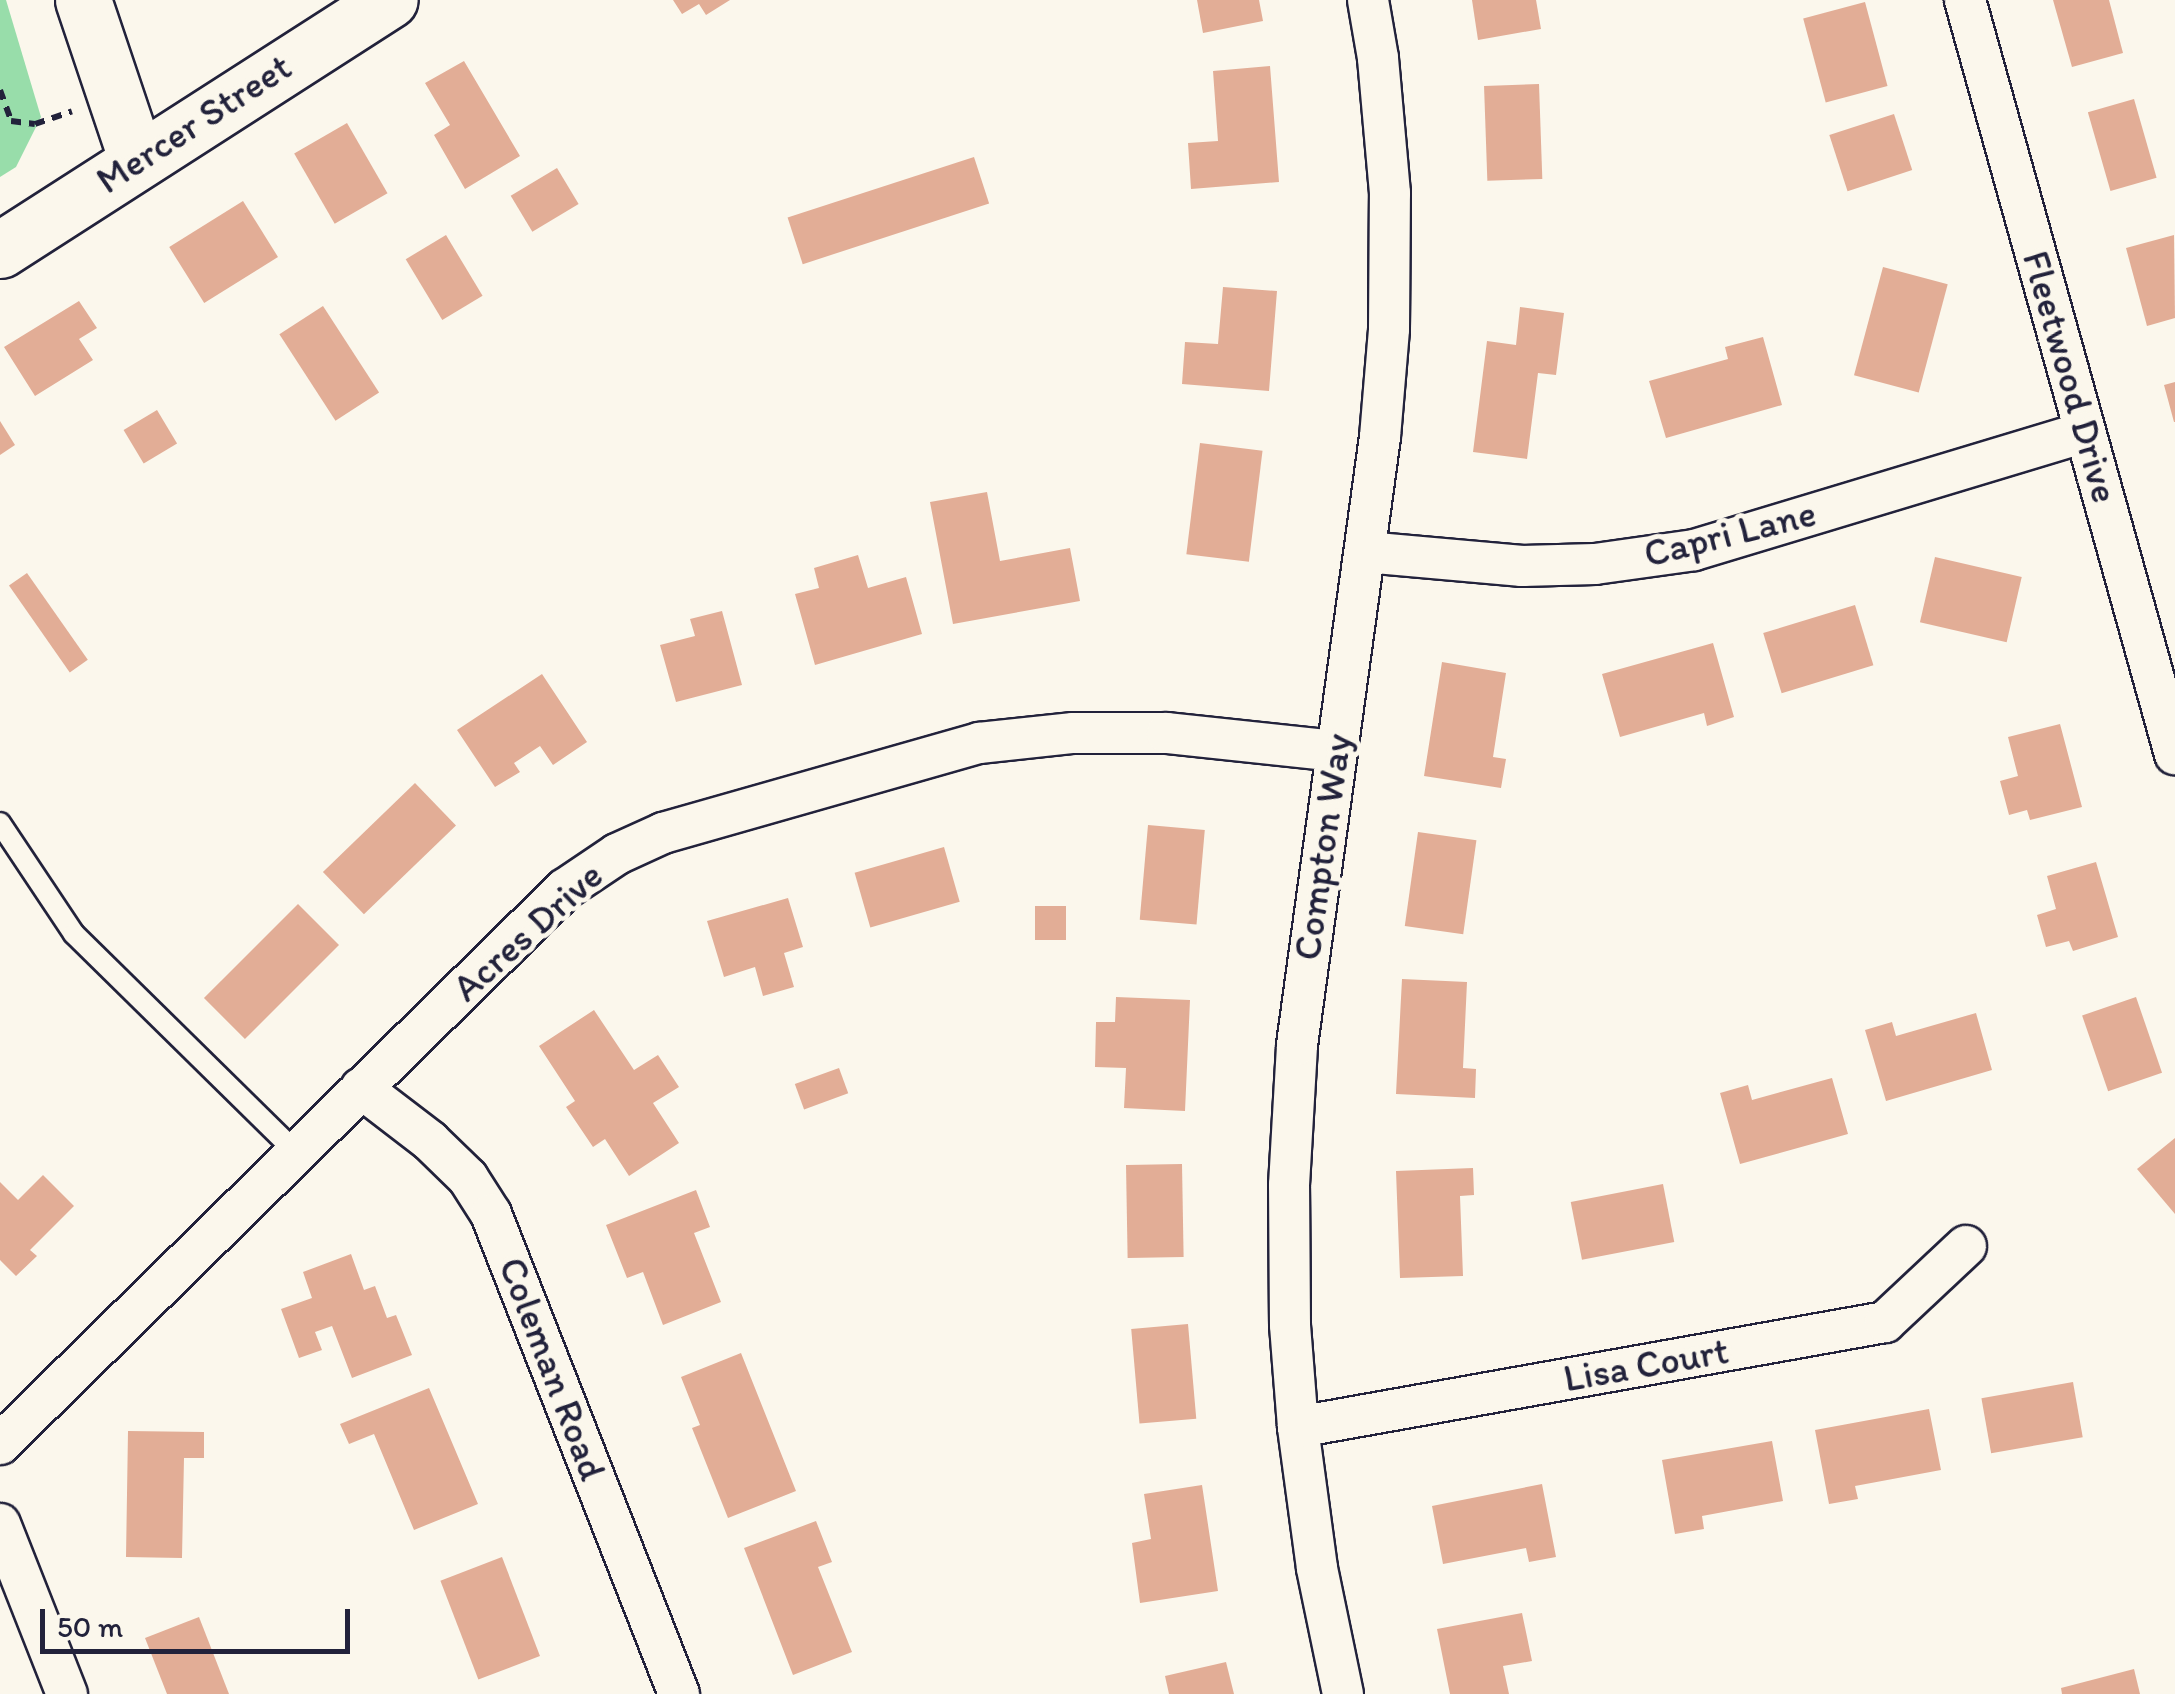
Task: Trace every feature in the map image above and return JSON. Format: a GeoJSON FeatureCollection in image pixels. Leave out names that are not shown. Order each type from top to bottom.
{"type":"FeatureCollection","features":[{"type":"Feature","properties":{"kind":"street"},"geometry":{"type":"LineString","coordinates":[[83,0],[137,160]]}},
{"type":"Feature","properties":{"kind":"street","name":"Mercer Street"},"geometry":{"type":"LineString","coordinates":[[0,250],[390,0]]}},
{"type":"Feature","properties":{"kind":"street","name":"Compton Way"},"geometry":{"type":"LineString","coordinates":[[1343,1694],[1317,1568],[1298,1427],[1290,1325],[1292,1132],[1297,1045],[1365,552],[1390,330],[1390,194],[1378,58],[1368,0]]}},
{"type":"Feature","properties":{"kind":"street","name":"Fleetwood Drive"},"geometry":{"type":"LineString","coordinates":[[1965,0],[2175,754]]}},
{"type":"Feature","properties":{"kind":"street","name":"Capri Lane"},"geometry":{"type":"LineString","coordinates":[[1365,552],[1522,566],[1595,564],[1694,550],[2085,432]]}},
{"type":"Feature","properties":{"kind":"street","name":"Acres Drive"},"geometry":{"type":"LineString","coordinates":[[0,1444],[565,889],[617,854],[662,833],[979,744],[1072,732],[1167,732],[1336,751]]}},
{"type":"Feature","properties":{"kind":"street","name":"Coleman Road"},"geometry":{"type":"LineString","coordinates":[[361,1088],[430,1141],[468,1178],[491,1214],[679,1694]]}},
{"type":"Feature","properties":{"kind":"street","name":"Lisa Court"},"geometry":{"type":"LineString","coordinates":[[1298,1427],[1885,1322],[1966,1246]]}},
{"type":"Feature","properties":{"kind":"street"},"geometry":{"type":"LineString","coordinates":[[0,1524],[67,1694]]}},
{"type":"Feature","properties":{"kind":"lane"},"geometry":{"type":"LineString","coordinates":[[0,823],[74,934],[295,1152]]}},
{"type":"Feature","properties":{"kind":"path"},"geometry":{"type":"LineString","coordinates":[[0,90],[12,121],[35,124],[116,96]]}},
{"type":"Feature","properties":{"kind":"green space"},"geometry":{"type":"Polygon","coordinates":[[[0,0],[6,0],[41,117],[16,167],[0,177],[0,0]]]}},
{"type":"Feature","properties":{"kind":"building"},"geometry":{"type":"Polygon","coordinates":[[[673,0],[730,0],[706,15],[699,4],[682,14],[673,0]]]}},
{"type":"Feature","properties":{"kind":"building"},"geometry":{"type":"Polygon","coordinates":[[[1197,0],[1259,0],[1263,21],[1203,33],[1197,0]]]}},
{"type":"Feature","properties":{"kind":"building"},"geometry":{"type":"Polygon","coordinates":[[[1472,0],[1536,0],[1541,29],[1478,40],[1472,0]]]}},
{"type":"Feature","properties":{"kind":"building"},"geometry":{"type":"Polygon","coordinates":[[[2053,0],[2109,0],[2123,53],[2072,67],[2053,0]]]}},
{"type":"Feature","properties":{"kind":"building"},"geometry":{"type":"Polygon","coordinates":[[[1865,2],[1888,86],[1826,103],[1803,19],[1865,2]]]}},
{"type":"Feature","properties":{"kind":"building"},"geometry":{"type":"Polygon","coordinates":[[[464,61],[520,156],[465,189],[434,135],[450,125],[425,83],[464,61]]]}},
{"type":"Feature","properties":{"kind":"building"},"geometry":{"type":"Polygon","coordinates":[[[1270,66],[1279,182],[1191,189],[1188,143],[1218,141],[1213,71],[1270,66]]]}},
{"type":"Feature","properties":{"kind":"building"},"geometry":{"type":"Polygon","coordinates":[[[1539,84],[1542,179],[1487,181],[1484,86],[1539,84]]]}},
{"type":"Feature","properties":{"kind":"building"},"geometry":{"type":"Polygon","coordinates":[[[2134,99],[2157,178],[2110,191],[2088,112],[2134,99]]]}},
{"type":"Feature","properties":{"kind":"building"},"geometry":{"type":"Polygon","coordinates":[[[1894,114],[1912,170],[1848,191],[1829,135],[1894,114]]]}},
{"type":"Feature","properties":{"kind":"building"},"geometry":{"type":"Polygon","coordinates":[[[347,123],[388,193],[335,224],[294,154],[347,123]]]}},
{"type":"Feature","properties":{"kind":"building"},"geometry":{"type":"Polygon","coordinates":[[[974,157],[989,204],[803,264],[788,218],[974,157]]]}},
{"type":"Feature","properties":{"kind":"building"},"geometry":{"type":"Polygon","coordinates":[[[557,168],[579,204],[532,232],[511,196],[557,168]]]}},
{"type":"Feature","properties":{"kind":"building"},"geometry":{"type":"Polygon","coordinates":[[[243,201],[278,257],[204,303],[169,247],[243,201]]]}},
{"type":"Feature","properties":{"kind":"building"},"geometry":{"type":"Polygon","coordinates":[[[446,235],[483,296],[442,320],[406,259],[446,235]]]}},
{"type":"Feature","properties":{"kind":"building"},"geometry":{"type":"Polygon","coordinates":[[[2174,235],[2175,318],[2147,326],[2126,248],[2174,235]]]}},
{"type":"Feature","properties":{"kind":"building"},"geometry":{"type":"Polygon","coordinates":[[[1883,267],[1948,284],[1919,393],[1854,375],[1883,267]]]}},
{"type":"Feature","properties":{"kind":"building"},"geometry":{"type":"Polygon","coordinates":[[[1223,287],[1277,291],[1269,391],[1182,384],[1185,342],[1218,344],[1223,287]]]}},
{"type":"Feature","properties":{"kind":"building"},"geometry":{"type":"Polygon","coordinates":[[[79,301],[97,328],[79,339],[93,360],[35,396],[4,347],[79,301]]]}},
{"type":"Feature","properties":{"kind":"building"},"geometry":{"type":"Polygon","coordinates":[[[323,306],[379,392],[335,421],[279,334],[323,306]]]}},
{"type":"Feature","properties":{"kind":"building"},"geometry":{"type":"Polygon","coordinates":[[[1520,307],[1564,313],[1556,375],[1538,373],[1527,459],[1473,452],[1487,341],[1516,345],[1520,307]]]}},
{"type":"Feature","properties":{"kind":"building"},"geometry":{"type":"Polygon","coordinates":[[[1763,337],[1782,405],[1666,438],[1649,381],[1728,359],[1725,347],[1763,337]]]}},
{"type":"Feature","properties":{"kind":"building"},"geometry":{"type":"Polygon","coordinates":[[[2175,382],[2175,422],[2174,422],[2164,385],[2175,382]]]}},
{"type":"Feature","properties":{"kind":"building"},"geometry":{"type":"Polygon","coordinates":[[[157,410],[177,443],[144,464],[124,430],[157,410]]]}},
{"type":"Feature","properties":{"kind":"building"},"geometry":{"type":"Polygon","coordinates":[[[0,421],[15,445],[0,455],[0,421]]]}},
{"type":"Feature","properties":{"kind":"building"},"geometry":{"type":"Polygon","coordinates":[[[1200,443],[1263,451],[1249,562],[1186,554],[1200,443]]]}},
{"type":"Feature","properties":{"kind":"building"},"geometry":{"type":"Polygon","coordinates":[[[987,492],[1000,561],[1070,548],[1080,601],[953,624],[930,502],[987,492]]]}},
{"type":"Feature","properties":{"kind":"building"},"geometry":{"type":"Polygon","coordinates":[[[858,555],[868,588],[906,577],[922,634],[815,665],[795,594],[819,588],[814,568],[858,555]]]}},
{"type":"Feature","properties":{"kind":"building"},"geometry":{"type":"Polygon","coordinates":[[[1935,557],[2022,577],[2007,642],[1920,622],[1935,557]]]}},
{"type":"Feature","properties":{"kind":"building"},"geometry":{"type":"Polygon","coordinates":[[[27,573],[88,660],[70,672],[9,586],[27,573]]]}},
{"type":"Feature","properties":{"kind":"building"},"geometry":{"type":"Polygon","coordinates":[[[1855,605],[1873,665],[1782,693],[1763,633],[1855,605]]]}},
{"type":"Feature","properties":{"kind":"building"},"geometry":{"type":"Polygon","coordinates":[[[722,611],[742,685],[676,702],[660,645],[695,636],[690,619],[722,611]]]}},
{"type":"Feature","properties":{"kind":"building"},"geometry":{"type":"Polygon","coordinates":[[[1713,643],[1734,717],[1707,726],[1704,713],[1620,737],[1602,674],[1713,643]]]}},
{"type":"Feature","properties":{"kind":"building"},"geometry":{"type":"Polygon","coordinates":[[[1442,662],[1506,673],[1493,757],[1506,759],[1501,788],[1424,776],[1442,662]]]}},
{"type":"Feature","properties":{"kind":"building"},"geometry":{"type":"Polygon","coordinates":[[[542,674],[587,742],[553,765],[540,746],[514,763],[520,772],[495,787],[457,730],[542,674]]]}},
{"type":"Feature","properties":{"kind":"building"},"geometry":{"type":"Polygon","coordinates":[[[2060,724],[2082,807],[2030,820],[2027,810],[2009,815],[2000,781],[2018,776],[2008,737],[2060,724]]]}},
{"type":"Feature","properties":{"kind":"building"},"geometry":{"type":"Polygon","coordinates":[[[415,783],[456,825],[364,914],[323,872],[415,783]]]}},
{"type":"Feature","properties":{"kind":"building"},"geometry":{"type":"Polygon","coordinates":[[[1148,825],[1205,830],[1197,925],[1140,920],[1148,825]]]}},
{"type":"Feature","properties":{"kind":"building"},"geometry":{"type":"Polygon","coordinates":[[[1418,832],[1476,840],[1463,934],[1405,926],[1418,832]]]}},
{"type":"Feature","properties":{"kind":"building"},"geometry":{"type":"Polygon","coordinates":[[[944,847],[960,902],[870,927],[855,873],[944,847]]]}},
{"type":"Feature","properties":{"kind":"building"},"geometry":{"type":"Polygon","coordinates":[[[2096,862],[2118,937],[2073,951],[2069,941],[2046,947],[2037,915],[2056,909],[2047,876],[2096,862]]]}},
{"type":"Feature","properties":{"kind":"building"},"geometry":{"type":"Polygon","coordinates":[[[788,898],[803,947],[784,953],[794,987],[763,996],[755,967],[724,977],[707,921],[788,898]]]}},
{"type":"Feature","properties":{"kind":"building"},"geometry":{"type":"Polygon","coordinates":[[[298,904],[339,945],[245,1039],[204,998],[298,904]]]}},
{"type":"Feature","properties":{"kind":"building"},"geometry":{"type":"Polygon","coordinates":[[[1035,906],[1066,906],[1066,940],[1035,940],[1035,906]]]}},
{"type":"Feature","properties":{"kind":"building"},"geometry":{"type":"Polygon","coordinates":[[[1402,979],[1467,982],[1463,1068],[1476,1069],[1475,1098],[1396,1094],[1402,979]]]}},
{"type":"Feature","properties":{"kind":"building"},"geometry":{"type":"Polygon","coordinates":[[[1116,997],[1190,1000],[1185,1111],[1124,1108],[1126,1068],[1095,1067],[1096,1022],[1115,1022],[1116,997]]]}},
{"type":"Feature","properties":{"kind":"building"},"geometry":{"type":"Polygon","coordinates":[[[2136,997],[2162,1073],[2108,1091],[2082,1016],[2136,997]]]}},
{"type":"Feature","properties":{"kind":"building"},"geometry":{"type":"Polygon","coordinates":[[[594,1010],[634,1070],[658,1055],[679,1087],[653,1103],[679,1143],[629,1176],[605,1139],[593,1147],[566,1107],[575,1101],[539,1046],[594,1010]]]}},
{"type":"Feature","properties":{"kind":"building"},"geometry":{"type":"Polygon","coordinates":[[[1976,1013],[1992,1070],[1886,1101],[1865,1030],[1892,1022],[1896,1036],[1976,1013]]]}},
{"type":"Feature","properties":{"kind":"building"},"geometry":{"type":"Polygon","coordinates":[[[839,1068],[848,1093],[804,1109],[795,1084],[839,1068]]]}},
{"type":"Feature","properties":{"kind":"building"},"geometry":{"type":"Polygon","coordinates":[[[1832,1078],[1848,1134],[1740,1164],[1720,1093],[1748,1085],[1752,1100],[1832,1078]]]}},
{"type":"Feature","properties":{"kind":"building"},"geometry":{"type":"Polygon","coordinates":[[[2175,1138],[2175,1214],[2137,1169],[2175,1138]]]}},
{"type":"Feature","properties":{"kind":"building"},"geometry":{"type":"Polygon","coordinates":[[[1182,1164],[1184,1257],[1128,1258],[1126,1165],[1182,1164]]]}},
{"type":"Feature","properties":{"kind":"building"},"geometry":{"type":"Polygon","coordinates":[[[1473,1168],[1474,1195],[1460,1196],[1463,1276],[1400,1278],[1396,1171],[1473,1168]]]}},
{"type":"Feature","properties":{"kind":"building"},"geometry":{"type":"Polygon","coordinates":[[[43,1175],[74,1206],[30,1250],[37,1256],[16,1276],[0,1260],[0,1182],[18,1200],[43,1175]]]}},
{"type":"Feature","properties":{"kind":"building"},"geometry":{"type":"Polygon","coordinates":[[[1663,1184],[1674,1242],[1582,1260],[1571,1202],[1663,1184]]]}},
{"type":"Feature","properties":{"kind":"building"},"geometry":{"type":"Polygon","coordinates":[[[696,1190],[710,1227],[694,1233],[721,1302],[663,1325],[643,1272],[627,1278],[606,1225],[696,1190]]]}},
{"type":"Feature","properties":{"kind":"building"},"geometry":{"type":"Polygon","coordinates":[[[351,1254],[364,1290],[375,1286],[387,1318],[396,1315],[412,1355],[352,1378],[332,1326],[315,1332],[322,1350],[299,1358],[281,1309],[312,1298],[303,1272],[351,1254]]]}},
{"type":"Feature","properties":{"kind":"building"},"geometry":{"type":"Polygon","coordinates":[[[1188,1324],[1196,1419],[1139,1424],[1131,1329],[1188,1324]]]}},
{"type":"Feature","properties":{"kind":"building"},"geometry":{"type":"Polygon","coordinates":[[[741,1353],[796,1491],[728,1518],[692,1428],[700,1425],[681,1377],[741,1353]]]}},
{"type":"Feature","properties":{"kind":"building"},"geometry":{"type":"Polygon","coordinates":[[[2073,1382],[2083,1437],[1991,1453],[1981,1398],[2073,1382]]]}},
{"type":"Feature","properties":{"kind":"building"},"geometry":{"type":"Polygon","coordinates":[[[429,1388],[478,1504],[414,1530],[374,1434],[349,1444],[340,1424],[429,1388]]]}},
{"type":"Feature","properties":{"kind":"building"},"geometry":{"type":"Polygon","coordinates":[[[1929,1409],[1941,1470],[1855,1486],[1858,1499],[1829,1504],[1815,1430],[1929,1409]]]}},
{"type":"Feature","properties":{"kind":"building"},"geometry":{"type":"Polygon","coordinates":[[[128,1431],[204,1432],[204,1458],[184,1458],[182,1558],[126,1557],[128,1431]]]}},
{"type":"Feature","properties":{"kind":"building"},"geometry":{"type":"Polygon","coordinates":[[[1772,1441],[1783,1501],[1702,1516],[1704,1529],[1675,1534],[1662,1460],[1772,1441]]]}},
{"type":"Feature","properties":{"kind":"building"},"geometry":{"type":"Polygon","coordinates":[[[1542,1484],[1556,1557],[1529,1562],[1526,1548],[1443,1564],[1432,1506],[1542,1484]]]}},
{"type":"Feature","properties":{"kind":"building"},"geometry":{"type":"Polygon","coordinates":[[[1202,1485],[1218,1591],[1140,1603],[1132,1543],[1151,1539],[1144,1494],[1202,1485]]]}},
{"type":"Feature","properties":{"kind":"building"},"geometry":{"type":"Polygon","coordinates":[[[816,1521],[832,1562],[818,1567],[852,1652],[793,1675],[744,1548],[816,1521]]]}},
{"type":"Feature","properties":{"kind":"building"},"geometry":{"type":"Polygon","coordinates":[[[502,1557],[540,1656],[478,1680],[440,1581],[502,1557]]]}},
{"type":"Feature","properties":{"kind":"building"},"geometry":{"type":"Polygon","coordinates":[[[1522,1613],[1532,1661],[1503,1666],[1509,1694],[1450,1694],[1437,1629],[1522,1613]]]}},
{"type":"Feature","properties":{"kind":"building"},"geometry":{"type":"Polygon","coordinates":[[[199,1617],[229,1694],[167,1694],[145,1638],[199,1617]]]}},
{"type":"Feature","properties":{"kind":"building"},"geometry":{"type":"Polygon","coordinates":[[[1226,1662],[1234,1694],[1169,1694],[1165,1676],[1226,1662]]]}},
{"type":"Feature","properties":{"kind":"building"},"geometry":{"type":"Polygon","coordinates":[[[2134,1669],[2140,1694],[2062,1694],[2061,1688],[2134,1669]]]}}]}
